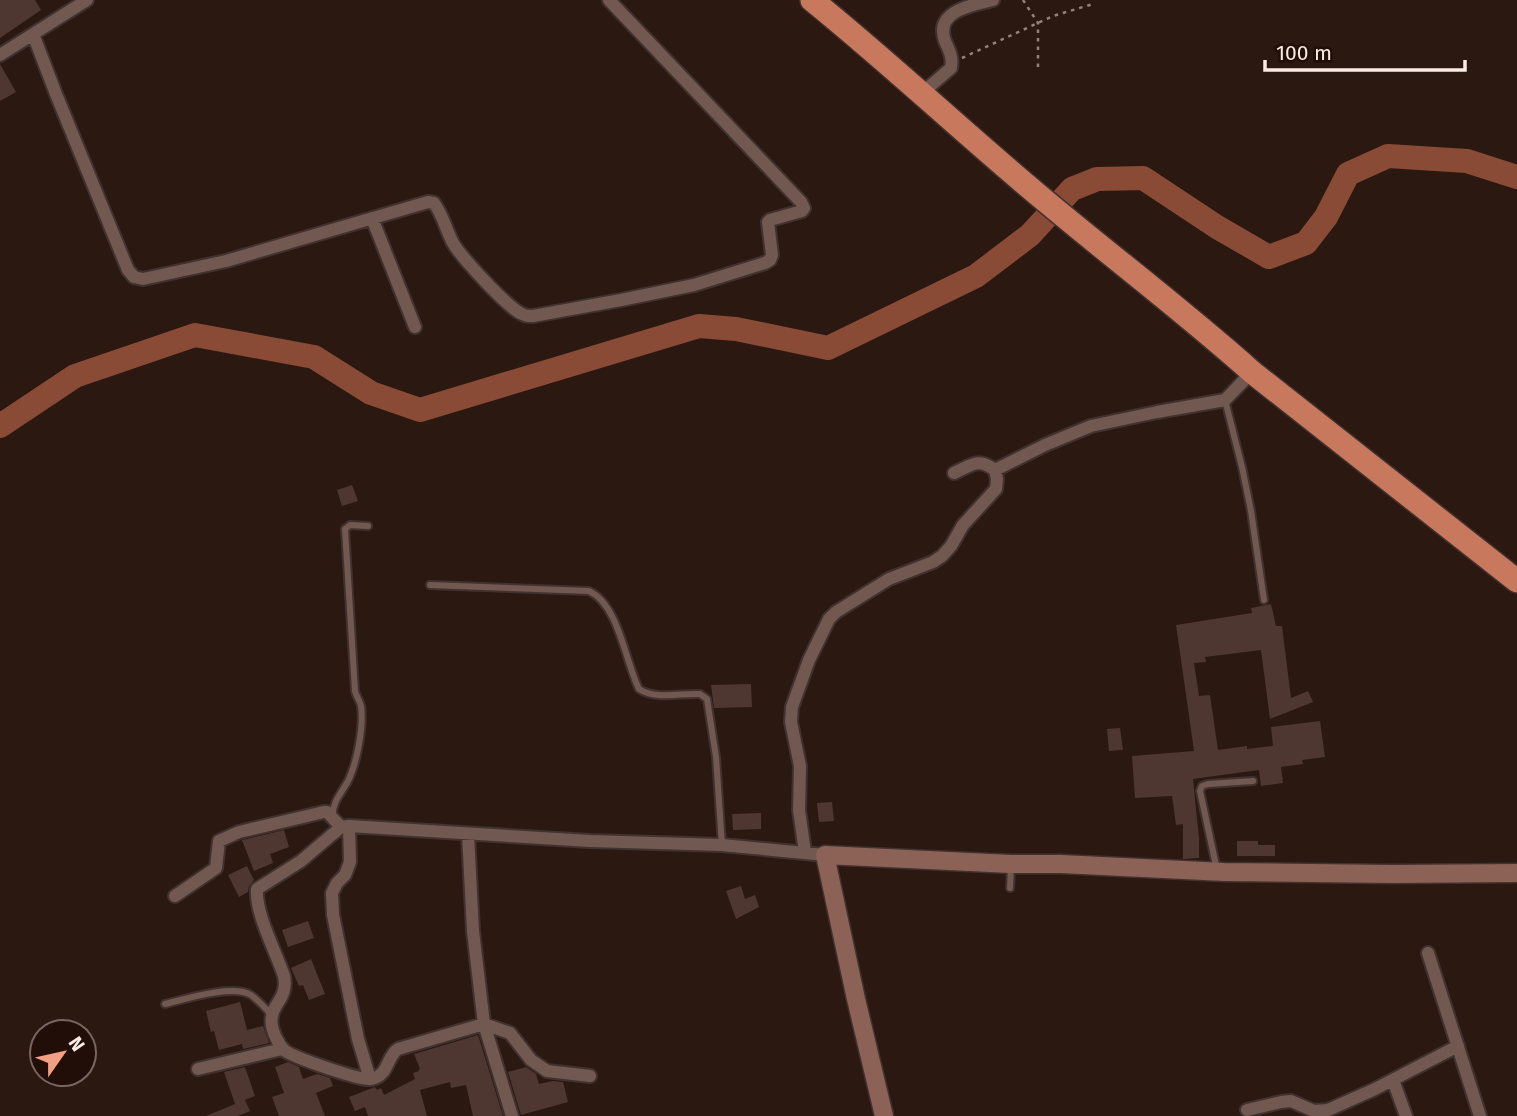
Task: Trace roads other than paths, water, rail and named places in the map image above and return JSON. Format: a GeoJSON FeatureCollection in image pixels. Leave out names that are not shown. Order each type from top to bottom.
{"type":"FeatureCollection","features":[{"type":"Feature","properties":{"kind":"highway"},"geometry":{"type":"LineString","coordinates":[[812,0],[1042,198],[1252,372],[1517,581]]}},
{"type":"Feature","properties":{"kind":"street"},"geometry":{"type":"LineString","coordinates":[[0,55],[87,0]]}},
{"type":"Feature","properties":{"kind":"street"},"geometry":{"type":"LineString","coordinates":[[33,34],[128,270],[134,277],[143,279],[226,261],[428,202],[434,203],[438,209],[454,244],[494,289],[525,316],[694,285],[765,263],[772,255],[768,222],[802,211],[804,205],[609,0]]}},
{"type":"Feature","properties":{"kind":"street"},"geometry":{"type":"LineString","coordinates":[[922,93],[951,68],[951,53],[942,29],[944,22],[965,7],[992,0]]}},
{"type":"Feature","properties":{"kind":"street"},"geometry":{"type":"LineString","coordinates":[[372,218],[415,327]]}},
{"type":"Feature","properties":{"kind":"street"},"geometry":{"type":"LineString","coordinates":[[995,470],[1091,426],[1224,400],[1252,372]]}},
{"type":"Feature","properties":{"kind":"street"},"geometry":{"type":"LineString","coordinates":[[805,852],[799,810],[800,766],[792,707],[808,660],[829,619],[836,612],[889,579],[942,556],[963,525],[996,489],[995,470],[986,463],[979,462],[954,473]]}},
{"type":"Feature","properties":{"kind":"street"},"geometry":{"type":"LineString","coordinates":[[175,896],[216,868],[220,840],[239,832],[324,812],[341,823],[468,834],[722,845],[825,855],[1217,872],[1517,873]]}},
{"type":"Feature","properties":{"kind":"street"},"geometry":{"type":"LineString","coordinates":[[341,823],[301,861],[257,889],[257,901],[286,986],[271,1014],[272,1029],[282,1049],[299,1058],[357,1078],[370,1079],[381,1075],[393,1052],[398,1049],[484,1024],[510,1033],[538,1067],[547,1071],[590,1076]]}},
{"type":"Feature","properties":{"kind":"street"},"geometry":{"type":"LineString","coordinates":[[341,823],[349,862],[345,875],[332,893],[333,915],[358,1039],[370,1079]]}},
{"type":"Feature","properties":{"kind":"street"},"geometry":{"type":"LineString","coordinates":[[468,834],[473,931],[484,1024],[512,1116]]}},
{"type":"Feature","properties":{"kind":"street"},"geometry":{"type":"LineString","coordinates":[[825,855],[884,1116]]}},
{"type":"Feature","properties":{"kind":"street"},"geometry":{"type":"LineString","coordinates":[[1428,953],[1480,1116]]}},
{"type":"Feature","properties":{"kind":"street"},"geometry":{"type":"LineString","coordinates":[[1247,1110],[1291,1101],[1314,1111],[1328,1111],[1458,1046]]}},
{"type":"Feature","properties":{"kind":"street"},"geometry":{"type":"LineString","coordinates":[[198,1069],[282,1049]]}},
{"type":"Feature","properties":{"kind":"street"},"geometry":{"type":"LineString","coordinates":[[1392,1080],[1406,1116]]}},
{"type":"Feature","properties":{"kind":"lane"},"geometry":{"type":"LineString","coordinates":[[1224,400],[1251,511],[1264,600]]}},
{"type":"Feature","properties":{"kind":"lane"},"geometry":{"type":"LineString","coordinates":[[341,823],[334,806],[352,770],[359,742],[361,707],[355,691],[345,529],[350,525],[368,526]]}},
{"type":"Feature","properties":{"kind":"lane"},"geometry":{"type":"LineString","coordinates":[[430,585],[589,591],[597,595],[609,610],[639,690],[653,695],[700,694],[707,699],[716,757],[722,845]]}},
{"type":"Feature","properties":{"kind":"lane"},"geometry":{"type":"LineString","coordinates":[[1217,872],[1200,791],[1202,786],[1208,783],[1253,781]]}},
{"type":"Feature","properties":{"kind":"lane"},"geometry":{"type":"LineString","coordinates":[[1010,888],[1011,864]]}},
{"type":"Feature","properties":{"kind":"lane"},"geometry":{"type":"LineString","coordinates":[[165,1004],[202,994],[240,991],[251,995],[271,1014]]}},
{"type":"Feature","properties":{"kind":"waterway"},"geometry":{"type":"LineString","coordinates":[[0,426],[75,376],[195,335],[314,357],[371,393],[420,410],[699,326],[736,329],[828,348],[976,276],[1030,235],[1072,189],[1097,179],[1143,178],[1217,227],[1269,257],[1306,243],[1326,217],[1348,174],[1388,156],[1467,161],[1517,177]]}}]}
